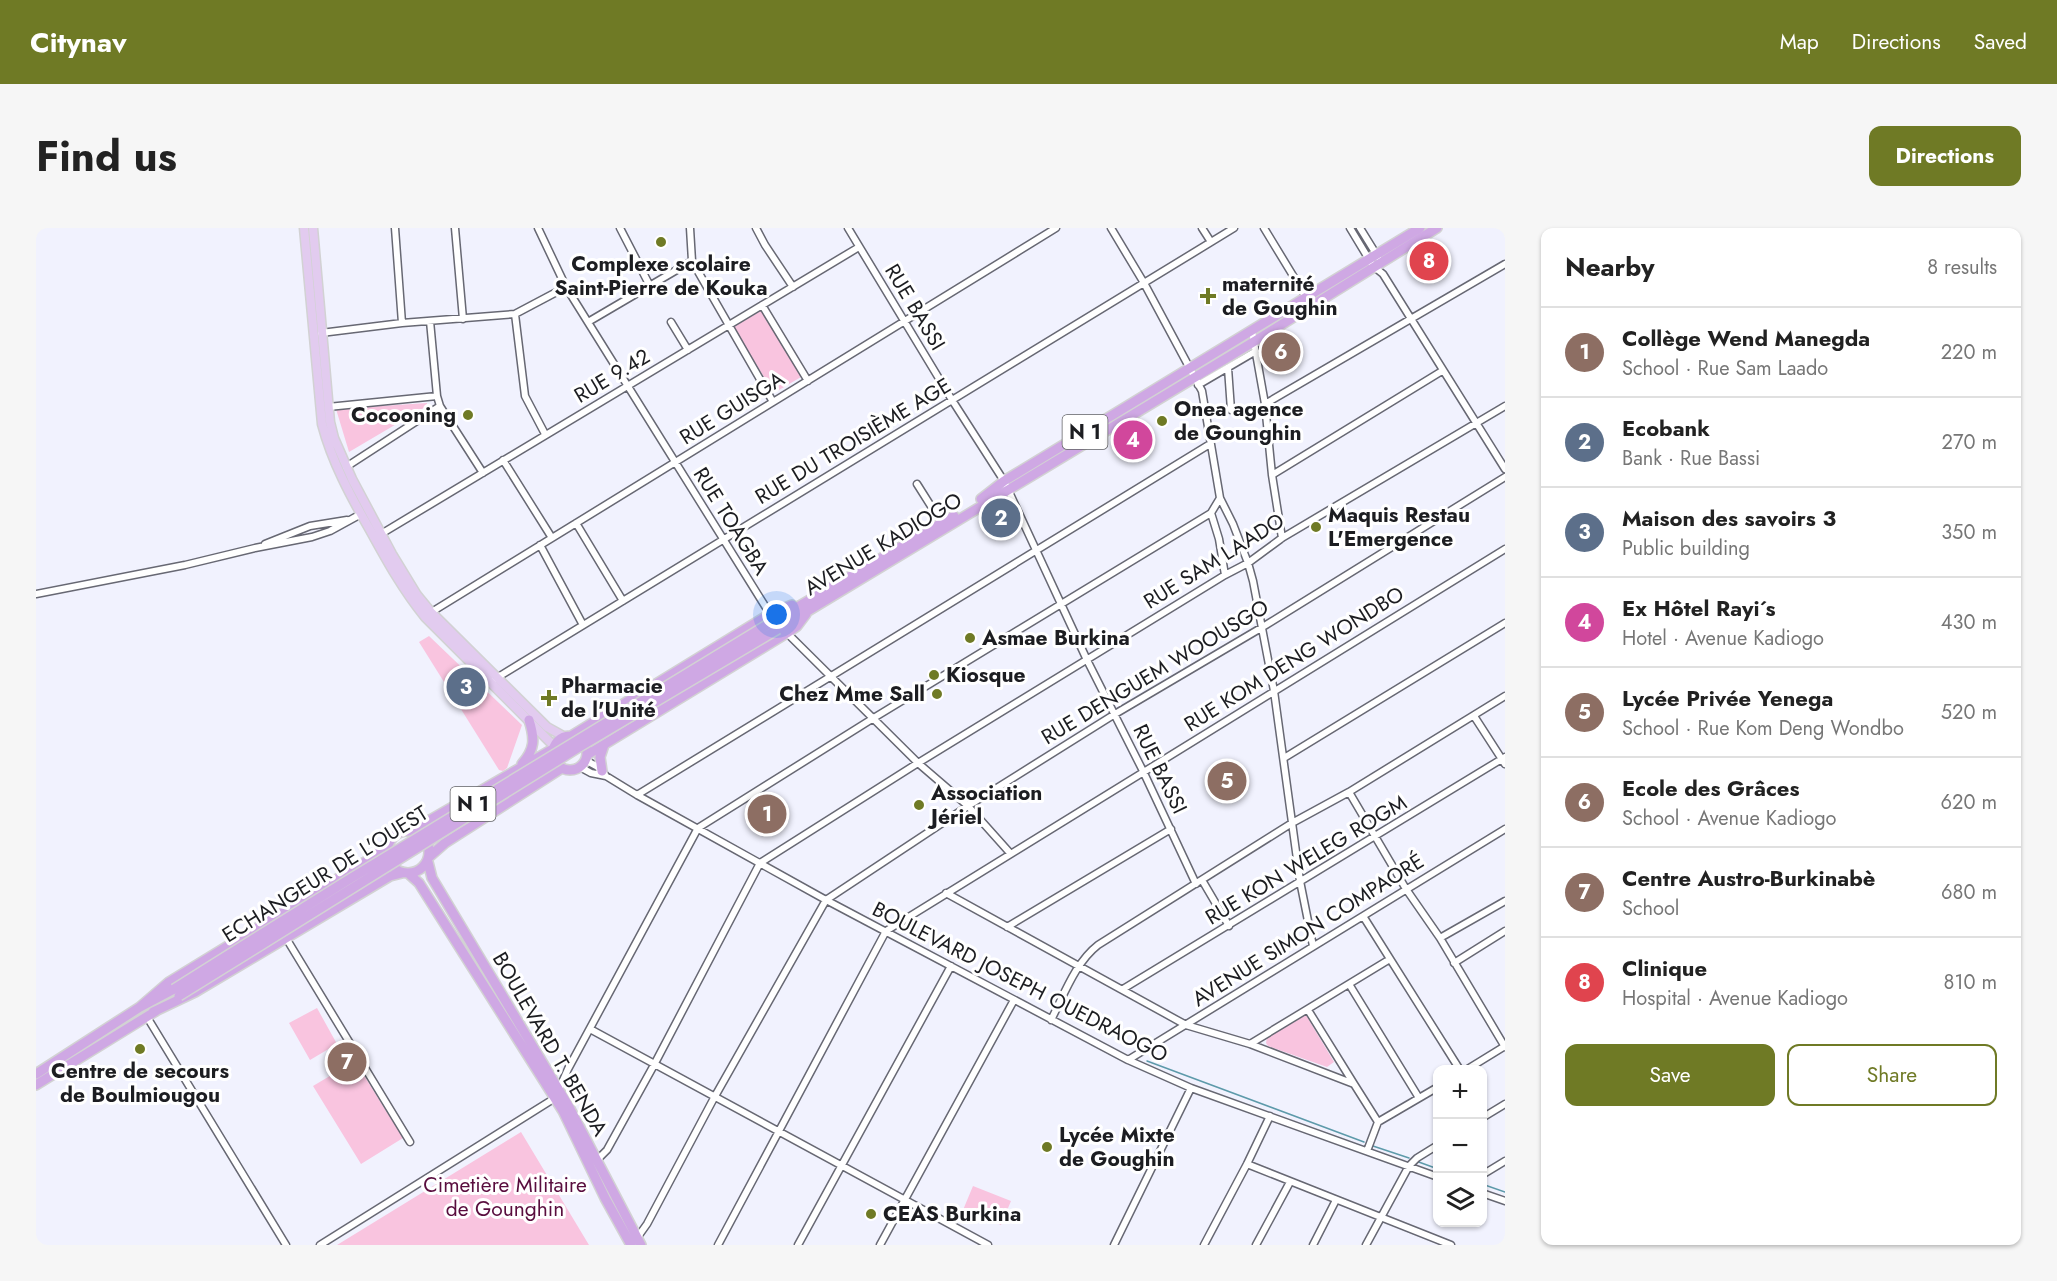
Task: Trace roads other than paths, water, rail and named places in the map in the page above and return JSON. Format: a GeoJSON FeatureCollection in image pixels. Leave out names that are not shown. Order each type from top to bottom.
{"type":"FeatureCollection","features":[{"type":"Feature","properties":{"kind":"highway","name":"AVENUE KADIOGO"},"geometry":{"type":"LineString","coordinates":[[1253,336],[1375,260],[1420,228]]}},
{"type":"Feature","properties":{"kind":"highway","name":"AVENUE KADIOGO"},"geometry":{"type":"LineString","coordinates":[[777,624],[1006,485],[1194,376],[1306,297],[1437,228]]}},
{"type":"Feature","properties":{"kind":"highway","name":"AVENUE KADIOGO"},"geometry":{"type":"LineString","coordinates":[[804,608],[941,522],[1006,485]]}},
{"type":"Feature","properties":{"kind":"highway","name":"N 1"},"geometry":{"type":"LineString","coordinates":[[36,1074],[140,1007],[169,982],[373,857],[396,834],[432,819],[554,748],[568,736],[777,624],[797,626],[804,608]]}},
{"type":"Feature","properties":{"kind":"highway","name":"N 1"},"geometry":{"type":"LineString","coordinates":[[36,1085],[150,1015],[195,992],[390,876],[422,869],[445,843],[562,768],[571,770],[777,624]]}},
{"type":"Feature","properties":{"kind":"highway","name":"N 1"},"geometry":{"type":"LineString","coordinates":[[150,1015],[177,992],[777,624]]}},
{"type":"Feature","properties":{"kind":"highway","name":"ECHANGEUR DE L'OUEST"},"geometry":{"type":"LineString","coordinates":[[177,992],[348,880],[777,624]]}},
{"type":"Feature","properties":{"kind":"highway"},"geometry":{"type":"LineString","coordinates":[[517,770],[533,748],[534,741],[529,720]]}},
{"type":"Feature","properties":{"kind":"highway"},"geometry":{"type":"LineString","coordinates":[[568,736],[581,740],[586,750],[584,761]]}},
{"type":"Feature","properties":{"kind":"highway"},"geometry":{"type":"LineString","coordinates":[[604,745],[600,757],[604,773]]}},
{"type":"Feature","properties":{"kind":"highway"},"geometry":{"type":"LineString","coordinates":[[554,748],[554,760],[562,768]]}},
{"type":"Feature","properties":{"kind":"highway","name":"N 1"},"geometry":{"type":"LineString","coordinates":[[406,831],[416,832],[424,838],[429,847],[428,860]]}},
{"type":"Feature","properties":{"kind":"highway"},"geometry":{"type":"LineString","coordinates":[[389,842],[388,860],[394,868],[405,873]]}},
{"type":"Feature","properties":{"kind":"highway","name":"BOULEVARD T. BENDA"},"geometry":{"type":"LineString","coordinates":[[428,860],[432,878],[597,1160],[636,1243]]}},
{"type":"Feature","properties":{"kind":"highway","name":"BOULEVARD T. BENDA"},"geometry":{"type":"LineString","coordinates":[[405,873],[419,883],[557,1094],[636,1243]]}},
{"type":"Feature","properties":{"kind":"highway","name":"N 1"},"geometry":{"type":"LineString","coordinates":[[140,1007],[177,992]]}},
{"type":"Feature","properties":{"kind":"main road"},"geometry":{"type":"LineString","coordinates":[[304,228],[322,424],[339,471],[361,514],[396,578],[428,615],[494,680],[547,727],[568,736]]}},
{"type":"Feature","properties":{"kind":"main road"},"geometry":{"type":"LineString","coordinates":[[313,228],[328,407],[334,438],[346,467],[381,534],[428,615]]}},
{"type":"Feature","properties":{"kind":"main road"},"geometry":{"type":"LineString","coordinates":[[494,680],[554,748]]}},
{"type":"Feature","properties":{"kind":"street"},"geometry":{"type":"LineString","coordinates":[[395,228],[402,323]]}},
{"type":"Feature","properties":{"kind":"street"},"geometry":{"type":"LineString","coordinates":[[455,228],[463,319]]}},
{"type":"Feature","properties":{"kind":"street","name":"RUE TOAGBA"},"geometry":{"type":"LineString","coordinates":[[538,228],[566,287],[777,624],[918,763],[968,806],[1010,853]]}},
{"type":"Feature","properties":{"kind":"street"},"geometry":{"type":"LineString","coordinates":[[620,228],[650,286]]}},
{"type":"Feature","properties":{"kind":"street"},"geometry":{"type":"LineString","coordinates":[[690,228],[692,261],[773,402]]}},
{"type":"Feature","properties":{"kind":"street"},"geometry":{"type":"LineString","coordinates":[[756,228],[793,287]]}},
{"type":"Feature","properties":{"kind":"street","name":"RUE BASSI"},"geometry":{"type":"LineString","coordinates":[[848,228],[1006,485],[1196,884]]}},
{"type":"Feature","properties":{"kind":"street","name":"RUE GUISGA"},"geometry":{"type":"LineString","coordinates":[[428,615],[1056,228]]}},
{"type":"Feature","properties":{"kind":"street"},"geometry":{"type":"LineString","coordinates":[[1111,228],[1144,283],[1194,376],[1204,402],[1220,498],[1248,563],[1274,692],[1300,881],[1312,946]]}},
{"type":"Feature","properties":{"kind":"street"},"geometry":{"type":"LineString","coordinates":[[1202,228],[1211,242]]}},
{"type":"Feature","properties":{"kind":"street","name":"RUE DU TROISIÈME AGE"},"geometry":{"type":"LineString","coordinates":[[494,680],[1234,228]]}},
{"type":"Feature","properties":{"kind":"street"},"geometry":{"type":"LineString","coordinates":[[1264,228],[1306,297]]}},
{"type":"Feature","properties":{"kind":"street"},"geometry":{"type":"LineString","coordinates":[[1350,228],[1375,260]]}},
{"type":"Feature","properties":{"kind":"street"},"geometry":{"type":"LineString","coordinates":[[1360,228],[1375,260],[1410,319],[1505,469]]}},
{"type":"Feature","properties":{"kind":"street","name":"RUE 9.42"},"geometry":{"type":"LineString","coordinates":[[381,534],[859,247]]}},
{"type":"Feature","properties":{"kind":"street"},"geometry":{"type":"LineString","coordinates":[[588,322],[692,261]]}},
{"type":"Feature","properties":{"kind":"street"},"geometry":{"type":"LineString","coordinates":[[1265,404],[1505,264]]}},
{"type":"Feature","properties":{"kind":"street"},"geometry":{"type":"LineString","coordinates":[[321,333],[402,323],[515,314],[566,287]]}},
{"type":"Feature","properties":{"kind":"street"},"geometry":{"type":"LineString","coordinates":[[762,305],[808,381]]}},
{"type":"Feature","properties":{"kind":"street"},"geometry":{"type":"LineString","coordinates":[[515,314],[522,384],[525,396],[545,434]]}},
{"type":"Feature","properties":{"kind":"street"},"geometry":{"type":"LineString","coordinates":[[430,321],[436,396],[483,473]]}},
{"type":"Feature","properties":{"kind":"street"},"geometry":{"type":"LineString","coordinates":[[672,322],[688,350]]}},
{"type":"Feature","properties":{"kind":"street"},"geometry":{"type":"LineString","coordinates":[[1253,336],[1265,404],[1272,475],[1282,538]]}},
{"type":"Feature","properties":{"kind":"street"},"geometry":{"type":"LineString","coordinates":[[1194,376],[1228,368],[1256,351]]}},
{"type":"Feature","properties":{"kind":"street"},"geometry":{"type":"LineString","coordinates":[[1228,368],[1231,410]]}},
{"type":"Feature","properties":{"kind":"street"},"geometry":{"type":"LineString","coordinates":[[1272,475],[1442,371]]}},
{"type":"Feature","properties":{"kind":"street"},"geometry":{"type":"LineString","coordinates":[[328,407],[436,396]]}},
{"type":"Feature","properties":{"kind":"street"},"geometry":{"type":"LineString","coordinates":[[346,467],[440,406]]}},
{"type":"Feature","properties":{"kind":"street","name":"RUE SAM LAADO"},"geometry":{"type":"LineString","coordinates":[[760,863],[918,763],[1248,563],[1282,538],[1505,406]]}},
{"type":"Feature","properties":{"kind":"street"},"geometry":{"type":"LineString","coordinates":[[637,795],[1210,444]]}},
{"type":"Feature","properties":{"kind":"street"},"geometry":{"type":"LineString","coordinates":[[503,460],[552,538]]}},
{"type":"Feature","properties":{"kind":"street","name":"RUE DENGUEM WOOUSGO"},"geometry":{"type":"LineString","coordinates":[[826,900],[968,806],[1115,714],[1261,628],[1505,477]]}},
{"type":"Feature","properties":{"kind":"street"},"geometry":{"type":"LineString","coordinates":[[917,484],[941,522]]}},
{"type":"Feature","properties":{"kind":"street"},"geometry":{"type":"LineString","coordinates":[[320,1245],[557,1094],[698,828],[872,719],[1211,513],[1220,498]]}},
{"type":"Feature","properties":{"kind":"street"},"geometry":{"type":"LineString","coordinates":[[1211,513],[1219,538],[1225,575]]}},
{"type":"Feature","properties":{"kind":"street"},"geometry":{"type":"LineString","coordinates":[[36,594],[213,560],[255,548],[312,537],[330,531],[361,514]]}},
{"type":"Feature","properties":{"kind":"street"},"geometry":{"type":"LineString","coordinates":[[255,548],[310,526],[351,519]]}},
{"type":"Feature","properties":{"kind":"street"},"geometry":{"type":"LineString","coordinates":[[576,523],[623,601]]}},
{"type":"Feature","properties":{"kind":"street"},"geometry":{"type":"LineString","coordinates":[[540,545],[583,626]]}},
{"type":"Feature","properties":{"kind":"street","name":"RUE KOM DENG WONDBO"},"geometry":{"type":"LineString","coordinates":[[885,931],[1505,549]]}},
{"type":"Feature","properties":{"kind":"street"},"geometry":{"type":"LineString","coordinates":[[1284,758],[1505,623]]}},
{"type":"Feature","properties":{"kind":"street"},"geometry":{"type":"LineString","coordinates":[[1051,1020],[1080,966],[1098,945],[1292,823],[1349,792],[1505,696]]}},
{"type":"Feature","properties":{"kind":"street"},"geometry":{"type":"LineString","coordinates":[[1474,716],[1504,760]]}},
{"type":"Feature","properties":{"kind":"street","name":"RUE KON WELEG ROGM"},"geometry":{"type":"LineString","coordinates":[[1123,990],[1300,881],[1504,760]]}},
{"type":"Feature","properties":{"kind":"street","name":"BOULEVARD JOSEPH OUEDRAOGO"},"geometry":{"type":"LineString","coordinates":[[584,761],[591,773],[604,773],[637,795],[826,900],[1128,1060],[1191,1088],[1368,1150],[1433,1175]]}},
{"type":"Feature","properties":{"kind":"street"},"geometry":{"type":"LineString","coordinates":[[1349,792],[1406,889],[1440,938],[1505,1046],[1474,1065]]}},
{"type":"Feature","properties":{"kind":"street"},"geometry":{"type":"LineString","coordinates":[[1007,927],[1171,829]]}},
{"type":"Feature","properties":{"kind":"street","name":"AVENUE SIMON COMPAORÉ"},"geometry":{"type":"LineString","coordinates":[[1128,1060],[1505,829]]}},
{"type":"Feature","properties":{"kind":"street"},"geometry":{"type":"LineString","coordinates":[[597,1160],[607,1150],[654,1065],[760,863]]}},
{"type":"Feature","properties":{"kind":"street"},"geometry":{"type":"LineString","coordinates":[[1202,880],[1229,926]]}},
{"type":"Feature","properties":{"kind":"street"},"geometry":{"type":"LineString","coordinates":[[946,893],[1186,1024],[1250,1044],[1354,1084]]}},
{"type":"Feature","properties":{"kind":"street"},"geometry":{"type":"LineString","coordinates":[[636,1243],[714,1098],[826,900]]}},
{"type":"Feature","properties":{"kind":"street"},"geometry":{"type":"LineString","coordinates":[[1440,938],[1505,901]]}},
{"type":"Feature","properties":{"kind":"street"},"geometry":{"type":"LineString","coordinates":[[1363,916],[1457,1065]]}},
{"type":"Feature","properties":{"kind":"street"},"geometry":{"type":"LineString","coordinates":[[718,1245],[885,931]]}},
{"type":"Feature","properties":{"kind":"street"},"geometry":{"type":"LineString","coordinates":[[1454,963],[1505,931]]}},
{"type":"Feature","properties":{"kind":"street"},"geometry":{"type":"LineString","coordinates":[[286,938],[410,1142]]}},
{"type":"Feature","properties":{"kind":"street"},"geometry":{"type":"LineString","coordinates":[[1250,1044],[1390,959]]}},
{"type":"Feature","properties":{"kind":"street"},"geometry":{"type":"LineString","coordinates":[[798,1245],[951,966]]}},
{"type":"Feature","properties":{"kind":"street"},"geometry":{"type":"LineString","coordinates":[[1349,984],[1419,1098]]}},
{"type":"Feature","properties":{"kind":"street"},"geometry":{"type":"LineString","coordinates":[[880,1245],[1014,1000]]}},
{"type":"Feature","properties":{"kind":"street"},"geometry":{"type":"LineString","coordinates":[[1308,1010],[1378,1122]]}},
{"type":"Feature","properties":{"kind":"street"},"geometry":{"type":"LineString","coordinates":[[150,1015],[286,1245]]}},
{"type":"Feature","properties":{"kind":"street"},"geometry":{"type":"LineString","coordinates":[[590,1029],[988,1245]]}},
{"type":"Feature","properties":{"kind":"street"},"geometry":{"type":"LineString","coordinates":[[1114,1245],[1191,1088]]}},
{"type":"Feature","properties":{"kind":"street"},"geometry":{"type":"LineString","coordinates":[[1368,1150],[1378,1122],[1433,1089]]}},
{"type":"Feature","properties":{"kind":"street"},"geometry":{"type":"LineString","coordinates":[[1487,1115],[1505,1104]]}},
{"type":"Feature","properties":{"kind":"street"},"geometry":{"type":"LineString","coordinates":[[1204,1245],[1270,1116]]}},
{"type":"Feature","properties":{"kind":"street"},"geometry":{"type":"LineString","coordinates":[[1366,1245],[1379,1217],[1409,1166],[1433,1148]]}},
{"type":"Feature","properties":{"kind":"street"},"geometry":{"type":"LineString","coordinates":[[1485,1173],[1505,1161]]}},
{"type":"Feature","properties":{"kind":"street"},"geometry":{"type":"LineString","coordinates":[[1247,1164],[1451,1245]]}},
{"type":"Feature","properties":{"kind":"street"},"geometry":{"type":"LineString","coordinates":[[1256,1245],[1290,1182]]}},
{"type":"Feature","properties":{"kind":"street"},"geometry":{"type":"LineString","coordinates":[[1487,1196],[1505,1201]]}},
{"type":"Feature","properties":{"kind":"street"},"geometry":{"type":"LineString","coordinates":[[1313,1245],[1336,1200]]}},
{"type":"Feature","properties":{"kind":"waterway"},"geometry":{"type":"LineString","coordinates":[[1147,1061],[1364,1142]]}},
{"type":"Feature","properties":{"kind":"waterway"},"geometry":{"type":"LineString","coordinates":[[1373,1146],[1409,1158]]}},
{"type":"Feature","properties":{"kind":"waterway"},"geometry":{"type":"LineString","coordinates":[[1416,1161],[1433,1167]]}},
{"type":"Feature","properties":{"kind":"waterway"},"geometry":{"type":"LineString","coordinates":[[1487,1186],[1505,1192]]}},
{"type":"Feature","properties":{"kind":"place","name":"Complexe scolaire Saint-Pierre de Kouka"},"geometry":{"type":"Point","coordinates":[661,242]}},
{"type":"Feature","properties":{"kind":"place","name":"Clinique"},"geometry":{"type":"Point","coordinates":[1429,261]}},
{"type":"Feature","properties":{"kind":"place","name":"maternité de Goughin"},"geometry":{"type":"Point","coordinates":[1208,296]}},
{"type":"Feature","properties":{"kind":"place","name":"Ecole des Grâces"},"geometry":{"type":"Point","coordinates":[1281,352]}},
{"type":"Feature","properties":{"kind":"place","name":"Cocooning"},"geometry":{"type":"Point","coordinates":[468,415]}},
{"type":"Feature","properties":{"kind":"place","name":"Onea agence de Gounghin"},"geometry":{"type":"Point","coordinates":[1162,421]}},
{"type":"Feature","properties":{"kind":"place","name":"Ex Hôtel Rayi´s"},"geometry":{"type":"Point","coordinates":[1133,440]}},
{"type":"Feature","properties":{"kind":"place","name":"Ecobank"},"geometry":{"type":"Point","coordinates":[1001,518]}},
{"type":"Feature","properties":{"kind":"place","name":"Maquis Restau L'Emergence"},"geometry":{"type":"Point","coordinates":[1316,527]}},
{"type":"Feature","properties":{"kind":"place","name":"Asmae Burkina"},"geometry":{"type":"Point","coordinates":[970,638]}},
{"type":"Feature","properties":{"kind":"place","name":"Kiosque"},"geometry":{"type":"Point","coordinates":[934,675]}},
{"type":"Feature","properties":{"kind":"place","name":"Maison des savoirs 3"},"geometry":{"type":"Point","coordinates":[466,687]}},
{"type":"Feature","properties":{"kind":"place","name":"Chez Mme Sall"},"geometry":{"type":"Point","coordinates":[937,694]}},
{"type":"Feature","properties":{"kind":"place","name":"Pharmacie de l'Unité"},"geometry":{"type":"Point","coordinates":[549,698]}},
{"type":"Feature","properties":{"kind":"place","name":"Lycée Privée Yenega"},"geometry":{"type":"Point","coordinates":[1227,781]}},
{"type":"Feature","properties":{"kind":"place","name":"Association Jériel"},"geometry":{"type":"Point","coordinates":[919,805]}},
{"type":"Feature","properties":{"kind":"place","name":"Collège Wend Manegda"},"geometry":{"type":"Point","coordinates":[767,814]}},
{"type":"Feature","properties":{"kind":"place","name":"Centre de secours de Boulmiougou"},"geometry":{"type":"Point","coordinates":[140,1049]}},
{"type":"Feature","properties":{"kind":"place","name":"Centre Austro-Burkinabè"},"geometry":{"type":"Point","coordinates":[347,1062]}},
{"type":"Feature","properties":{"kind":"place","name":"Lycée Mixte de Goughin"},"geometry":{"type":"Point","coordinates":[1047,1147]}},
{"type":"Feature","properties":{"kind":"place","name":"CEAS Burkina"},"geometry":{"type":"Point","coordinates":[871,1214]}},
{"type":"Feature","properties":{"kind":"park label","name":"Cimetière Militaire de Gounghin"},"geometry":{"type":"Point","coordinates":[505,1197]}}]}
